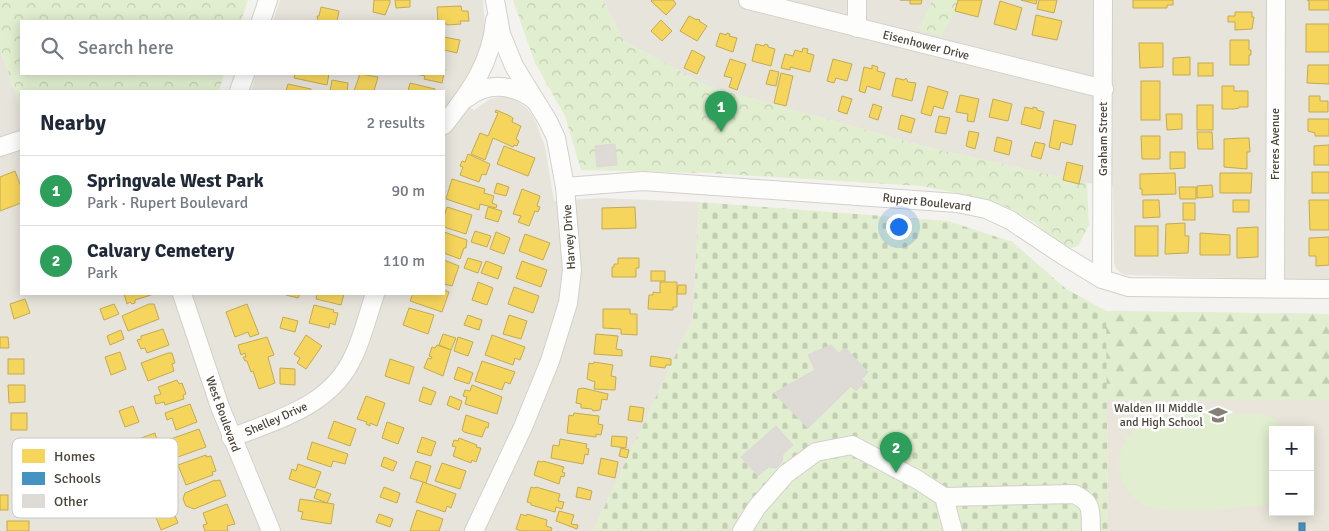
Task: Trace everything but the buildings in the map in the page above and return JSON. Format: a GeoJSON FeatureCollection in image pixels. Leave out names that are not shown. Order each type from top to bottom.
{"type":"FeatureCollection","features":[{"type":"Feature","properties":{"kind":"street"},"geometry":{"type":"LineString","coordinates":[[261,20],[268,0]]}},
{"type":"Feature","properties":{"kind":"street"},"geometry":{"type":"LineString","coordinates":[[445,124],[475,84],[488,55],[494,30],[495,0]]}},
{"type":"Feature","properties":{"kind":"street","name":"Harvey Drive"},"geometry":{"type":"LineString","coordinates":[[474,531],[534,401],[550,361],[568,303],[571,284],[572,256],[565,187],[556,138],[548,121],[522,81],[507,50],[497,17],[495,0]]}},
{"type":"Feature","properties":{"kind":"street","name":"Eisenhower Drive"},"geometry":{"type":"LineString","coordinates":[[748,0],[1104,89]]}},
{"type":"Feature","properties":{"kind":"street"},"geometry":{"type":"LineString","coordinates":[[857,0],[857,28]]}},
{"type":"Feature","properties":{"kind":"street","name":"Graham Street"},"geometry":{"type":"LineString","coordinates":[[1102,279],[1103,0]]}},
{"type":"Feature","properties":{"kind":"street","name":"Freres Avenue"},"geometry":{"type":"LineString","coordinates":[[1275,288],[1276,0]]}},
{"type":"Feature","properties":{"kind":"street"},"geometry":{"type":"LineString","coordinates":[[239,90],[245,75]]}},
{"type":"Feature","properties":{"kind":"street"},"geometry":{"type":"LineString","coordinates":[[461,103],[480,90],[496,86],[518,90],[538,105]]}},
{"type":"Feature","properties":{"kind":"street"},"geometry":{"type":"LineString","coordinates":[[0,147],[20,140]]}},
{"type":"Feature","properties":{"kind":"street","name":"Rupert Boulevard"},"geometry":{"type":"LineString","coordinates":[[565,187],[643,181],[957,203],[986,210],[1010,220],[1102,279],[1128,287],[1329,289]]}},
{"type":"Feature","properties":{"kind":"street","name":"West Boulevard"},"geometry":{"type":"LineString","coordinates":[[182,295],[232,438],[271,531]]}},
{"type":"Feature","properties":{"kind":"street","name":"Shelley Drive"},"geometry":{"type":"LineString","coordinates":[[232,438],[305,408],[321,398],[334,386],[346,371],[354,355],[375,295]]}},
{"type":"Feature","properties":{"kind":"street"},"geometry":{"type":"LineString","coordinates":[[742,531],[757,506],[786,474],[816,452],[852,445],[918,480],[944,497],[1074,494],[1084,499],[1090,510],[1091,531]]}},
{"type":"Feature","properties":{"kind":"street"},"geometry":{"type":"LineString","coordinates":[[944,497],[953,531]]}},
{"type":"Feature","properties":{"kind":"shaded area"},"geometry":{"type":"Polygon","coordinates":[[[280,0],[483,0],[485,26],[482,43],[469,77],[454,96],[474,110],[490,99],[504,96],[511,97],[527,108],[535,120],[545,146],[554,201],[600,198],[699,202],[693,318],[593,531],[0,531],[0,50],[20,105],[20,295],[445,295],[445,90],[251,90],[256,75],[445,75],[445,20],[273,20],[280,0]]]}},
{"type":"Feature","properties":{"kind":"shaded area"},"geometry":{"type":"Polygon","coordinates":[[[603,0],[1329,0],[1329,281],[1126,275],[1116,268],[1114,263],[1113,186],[1087,183],[931,148],[707,86],[624,41],[603,0]]]}},
{"type":"Feature","properties":{"kind":"shaded area","name":"Walden III Middle and High School"},"geometry":{"type":"Polygon","coordinates":[[[1106,311],[1329,314],[1329,531],[1108,531],[1106,311]]]}},
{"type":"Feature","properties":{"kind":"shaded area"},"geometry":{"type":"Polygon","coordinates":[[[1108,529],[1227,529],[1227,531],[1108,531],[1108,529]]]}},
{"type":"Feature","properties":{"kind":"green space"},"geometry":{"type":"Polygon","coordinates":[[[0,0],[248,0],[241,20],[20,20],[20,75],[224,75],[219,90],[20,90],[20,105],[0,50],[0,0]]]}},
{"type":"Feature","properties":{"kind":"green space"},"geometry":{"type":"Polygon","coordinates":[[[513,0],[603,0],[624,41],[707,86],[931,148],[1087,183],[1089,225],[1078,246],[1071,248],[1060,244],[1035,223],[1007,207],[973,196],[921,186],[707,173],[581,170],[565,116],[535,63],[513,0]]]}},
{"type":"Feature","properties":{"kind":"green space"},"geometry":{"type":"Polygon","coordinates":[[[933,0],[961,0],[942,36],[918,29],[933,0]]]}},
{"type":"Feature","properties":{"kind":"green space"},"geometry":{"type":"Polygon","coordinates":[[[699,202],[948,221],[1012,242],[1066,289],[1106,311],[1108,531],[593,531],[693,318],[699,202]]]}},
{"type":"Feature","properties":{"kind":"green space"},"geometry":{"type":"Polygon","coordinates":[[[948,221],[1012,242],[1066,289],[1106,311],[1329,314],[1329,400],[1106,400],[1041,359],[948,221]]]}},
{"type":"Feature","properties":{"kind":"green space"},"geometry":{"type":"Polygon","coordinates":[[[1184,414],[1255,414],[1274,418],[1283,426],[1269,426],[1269,504],[1227,509],[1168,510],[1143,505],[1133,497],[1125,487],[1121,475],[1119,464],[1120,452],[1132,431],[1143,423],[1163,417],[1184,414]]]}},
{"type":"Feature","properties":{"kind":"place","name":"Springvale West Park"},"geometry":{"type":"Point","coordinates":[721,132]}},
{"type":"Feature","properties":{"kind":"place","name":"Walden III Middle and High School"},"geometry":{"type":"Point","coordinates":[1218,415]}},
{"type":"Feature","properties":{"kind":"place","name":"Calvary Cemetery"},"geometry":{"type":"Point","coordinates":[896,473]}}]}
